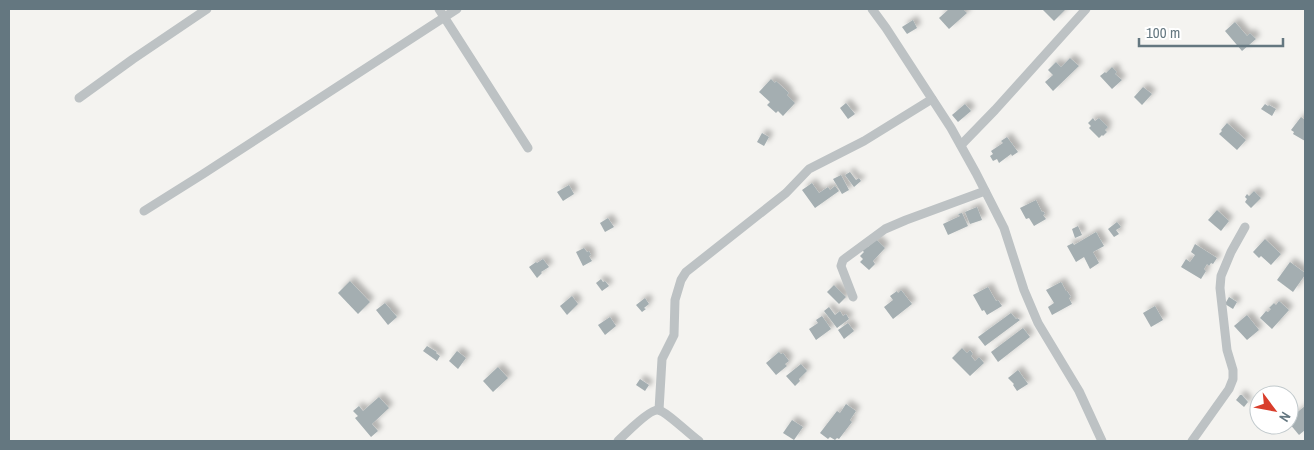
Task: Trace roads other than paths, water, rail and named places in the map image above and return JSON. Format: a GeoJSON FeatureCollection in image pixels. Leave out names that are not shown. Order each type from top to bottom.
{"type":"FeatureCollection","features":[{"type":"Feature","properties":{"kind":"street"},"geometry":{"type":"LineString","coordinates":[[79,98],[207,9]]}},
{"type":"Feature","properties":{"kind":"street"},"geometry":{"type":"LineString","coordinates":[[144,211],[212,168],[441,13],[457,9]]}},
{"type":"Feature","properties":{"kind":"street"},"geometry":{"type":"LineString","coordinates":[[872,9],[961,145],[1004,228],[1024,290],[1038,323],[1079,391],[1102,441]]}},
{"type":"Feature","properties":{"kind":"street"},"geometry":{"type":"LineString","coordinates":[[961,145],[1086,9]]}},
{"type":"Feature","properties":{"kind":"street"},"geometry":{"type":"LineString","coordinates":[[441,13],[528,148]]}},
{"type":"Feature","properties":{"kind":"street"},"geometry":{"type":"LineString","coordinates":[[659,410],[662,359],[674,335],[675,300],[681,280],[686,272],[786,193],[810,169],[864,142],[932,99]]}},
{"type":"Feature","properties":{"kind":"street"},"geometry":{"type":"LineString","coordinates":[[853,297],[840,266],[842,260],[885,229],[985,191]]}},
{"type":"Feature","properties":{"kind":"street"},"geometry":{"type":"LineString","coordinates":[[1192,441],[1229,389],[1233,379],[1234,370],[1227,350],[1220,288],[1221,276],[1245,226]]}},
{"type":"Feature","properties":{"kind":"street"},"geometry":{"type":"LineString","coordinates":[[618,441],[654,410],[659,410],[670,417],[688,434],[699,441]]}}]}
